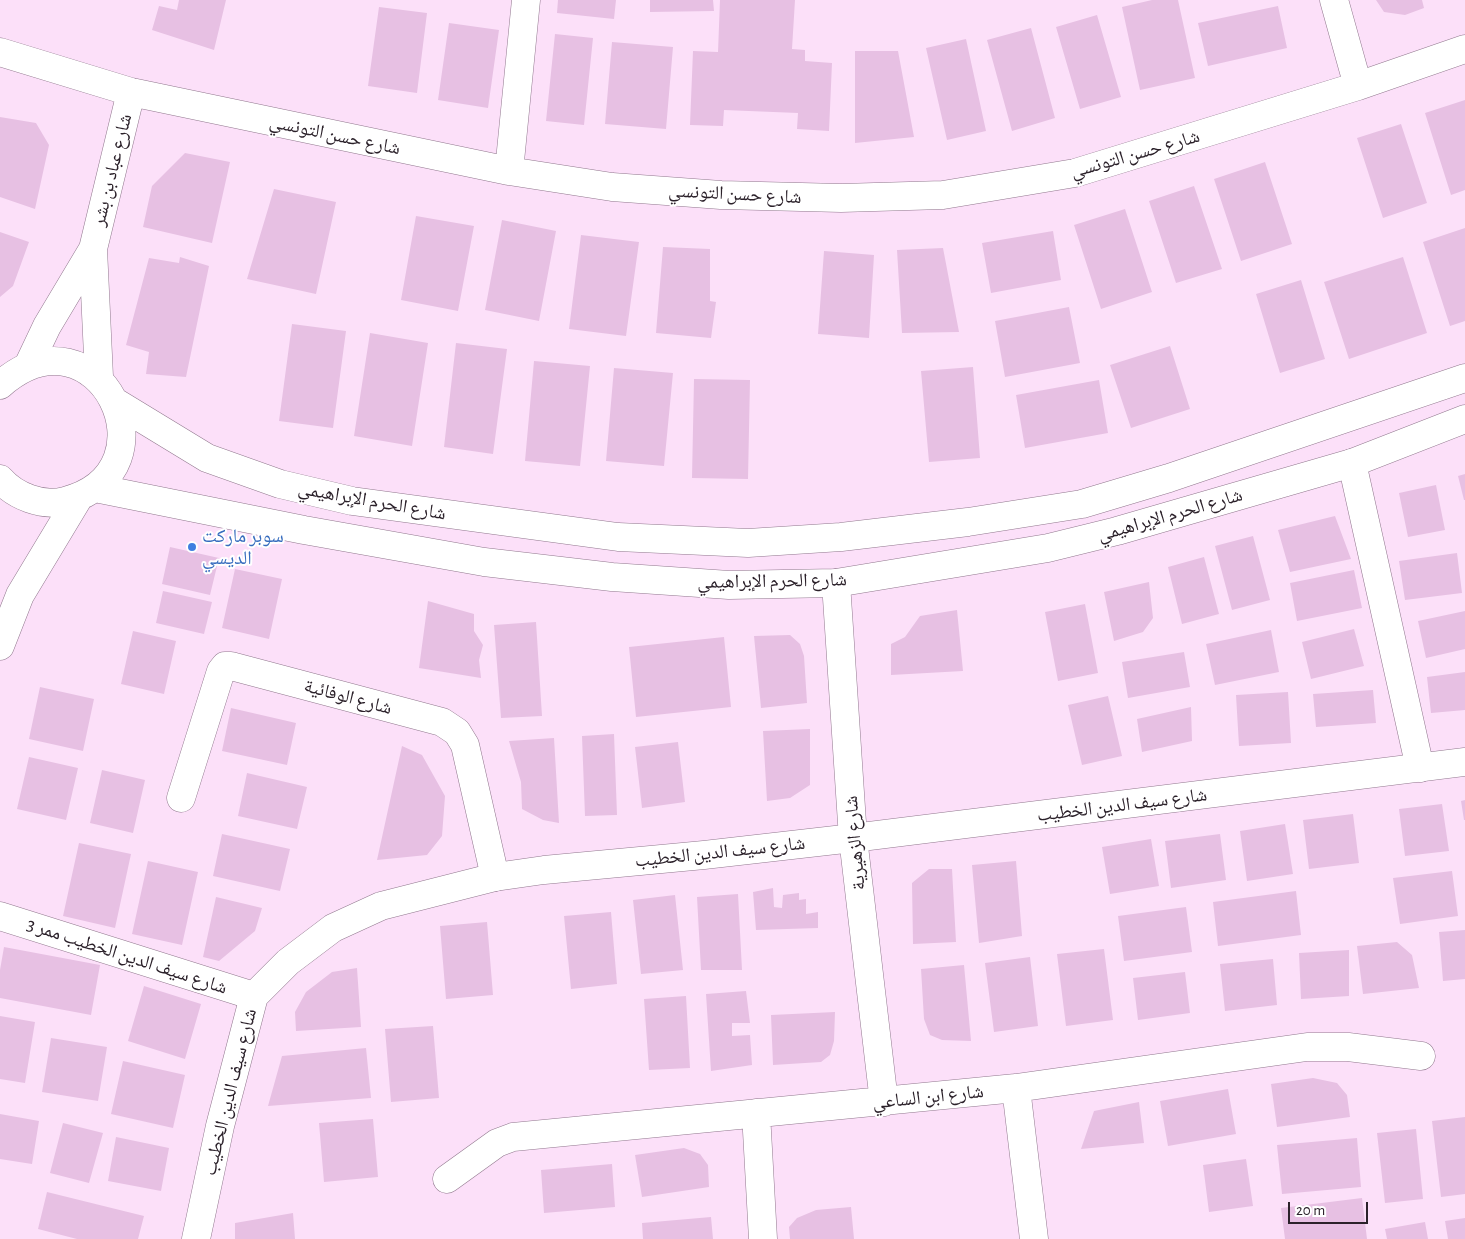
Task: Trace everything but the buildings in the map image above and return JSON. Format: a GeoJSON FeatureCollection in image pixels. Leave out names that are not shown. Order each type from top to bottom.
{"type":"FeatureCollection","features":[{"type":"Feature","properties":{"kind":"street"},"geometry":{"type":"LineString","coordinates":[[509,171],[526,0]]}},
{"type":"Feature","properties":{"kind":"street"},"geometry":{"type":"LineString","coordinates":[[1334,0],[1358,86]]}},
{"type":"Feature","properties":{"kind":"street","name":"شارع حسن التونسي"},"geometry":{"type":"LineString","coordinates":[[0,52],[131,92],[509,171],[612,187],[721,195],[841,198],[943,195],[1075,173],[1358,86],[1465,49]]}},
{"type":"Feature","properties":{"kind":"street","name":"شارع عباد بن بشر"},"geometry":{"type":"LineString","coordinates":[[98,377],[94,328],[93,248],[131,92]]}},
{"type":"Feature","properties":{"kind":"street","name":"شارع عباد بن بشر"},"geometry":{"type":"LineString","coordinates":[[28,366],[46,326],[93,248]]}},
{"type":"Feature","properties":{"kind":"street"},"geometry":{"type":"LineString","coordinates":[[0,386],[13,374],[28,366],[44,362],[62,363],[78,367],[98,377],[115,402],[122,425],[120,449],[111,471],[87,493],[20,595],[0,646]]}},
{"type":"Feature","properties":{"kind":"street","name":"شارع الحرم الإبراهيمي"},"geometry":{"type":"LineString","coordinates":[[115,402],[207,458],[280,484],[352,501],[618,537],[748,543],[841,537],[968,522],[1082,504],[1169,478],[1465,378]]}},
{"type":"Feature","properties":{"kind":"street","name":"شارع الحرم الإبراهيمي"},"geometry":{"type":"LineString","coordinates":[[87,493],[484,562],[612,577],[730,585],[836,583],[1057,546],[1117,531],[1352,463],[1465,419]]}},
{"type":"Feature","properties":{"kind":"street"},"geometry":{"type":"LineString","coordinates":[[1352,463],[1420,768]]}},
{"type":"Feature","properties":{"kind":"street"},"geometry":{"type":"LineString","coordinates":[[0,479],[22,496],[41,502],[60,502],[87,493]]}},
{"type":"Feature","properties":{"kind":"street","name":"شارع الزهيرية"},"geometry":{"type":"LineString","coordinates":[[836,583],[853,838],[884,1102]]}},
{"type":"Feature","properties":{"kind":"street","name":"شارع الوفائية"},"geometry":{"type":"LineString","coordinates":[[181,798],[221,672],[225,666],[231,666],[442,722],[457,732],[465,745],[495,877]]}},
{"type":"Feature","properties":{"kind":"street","name":"شارع سيف الدين الخطيب"},"geometry":{"type":"LineString","coordinates":[[196,1239],[220,1126],[254,996],[288,962],[333,928],[380,906],[495,877],[544,870],[704,855],[853,838],[1465,762]]}},
{"type":"Feature","properties":{"kind":"street","name":"شارع سيف الدين الخطيب ممر 3"},"geometry":{"type":"LineString","coordinates":[[0,916],[254,996]]}},
{"type":"Feature","properties":{"kind":"street","name":"شارع ابن الساعي"},"geometry":{"type":"LineString","coordinates":[[447,1179],[505,1139],[1016,1088],[1307,1047],[1348,1047],[1421,1056]]}},
{"type":"Feature","properties":{"kind":"street"},"geometry":{"type":"LineString","coordinates":[[1016,1088],[1034,1239]]}},
{"type":"Feature","properties":{"kind":"street"},"geometry":{"type":"LineString","coordinates":[[756,1113],[764,1239]]}},
{"type":"Feature","properties":{"kind":"place","name":"سوبر ماركت الديسي"},"geometry":{"type":"Point","coordinates":[192,547]}}]}
